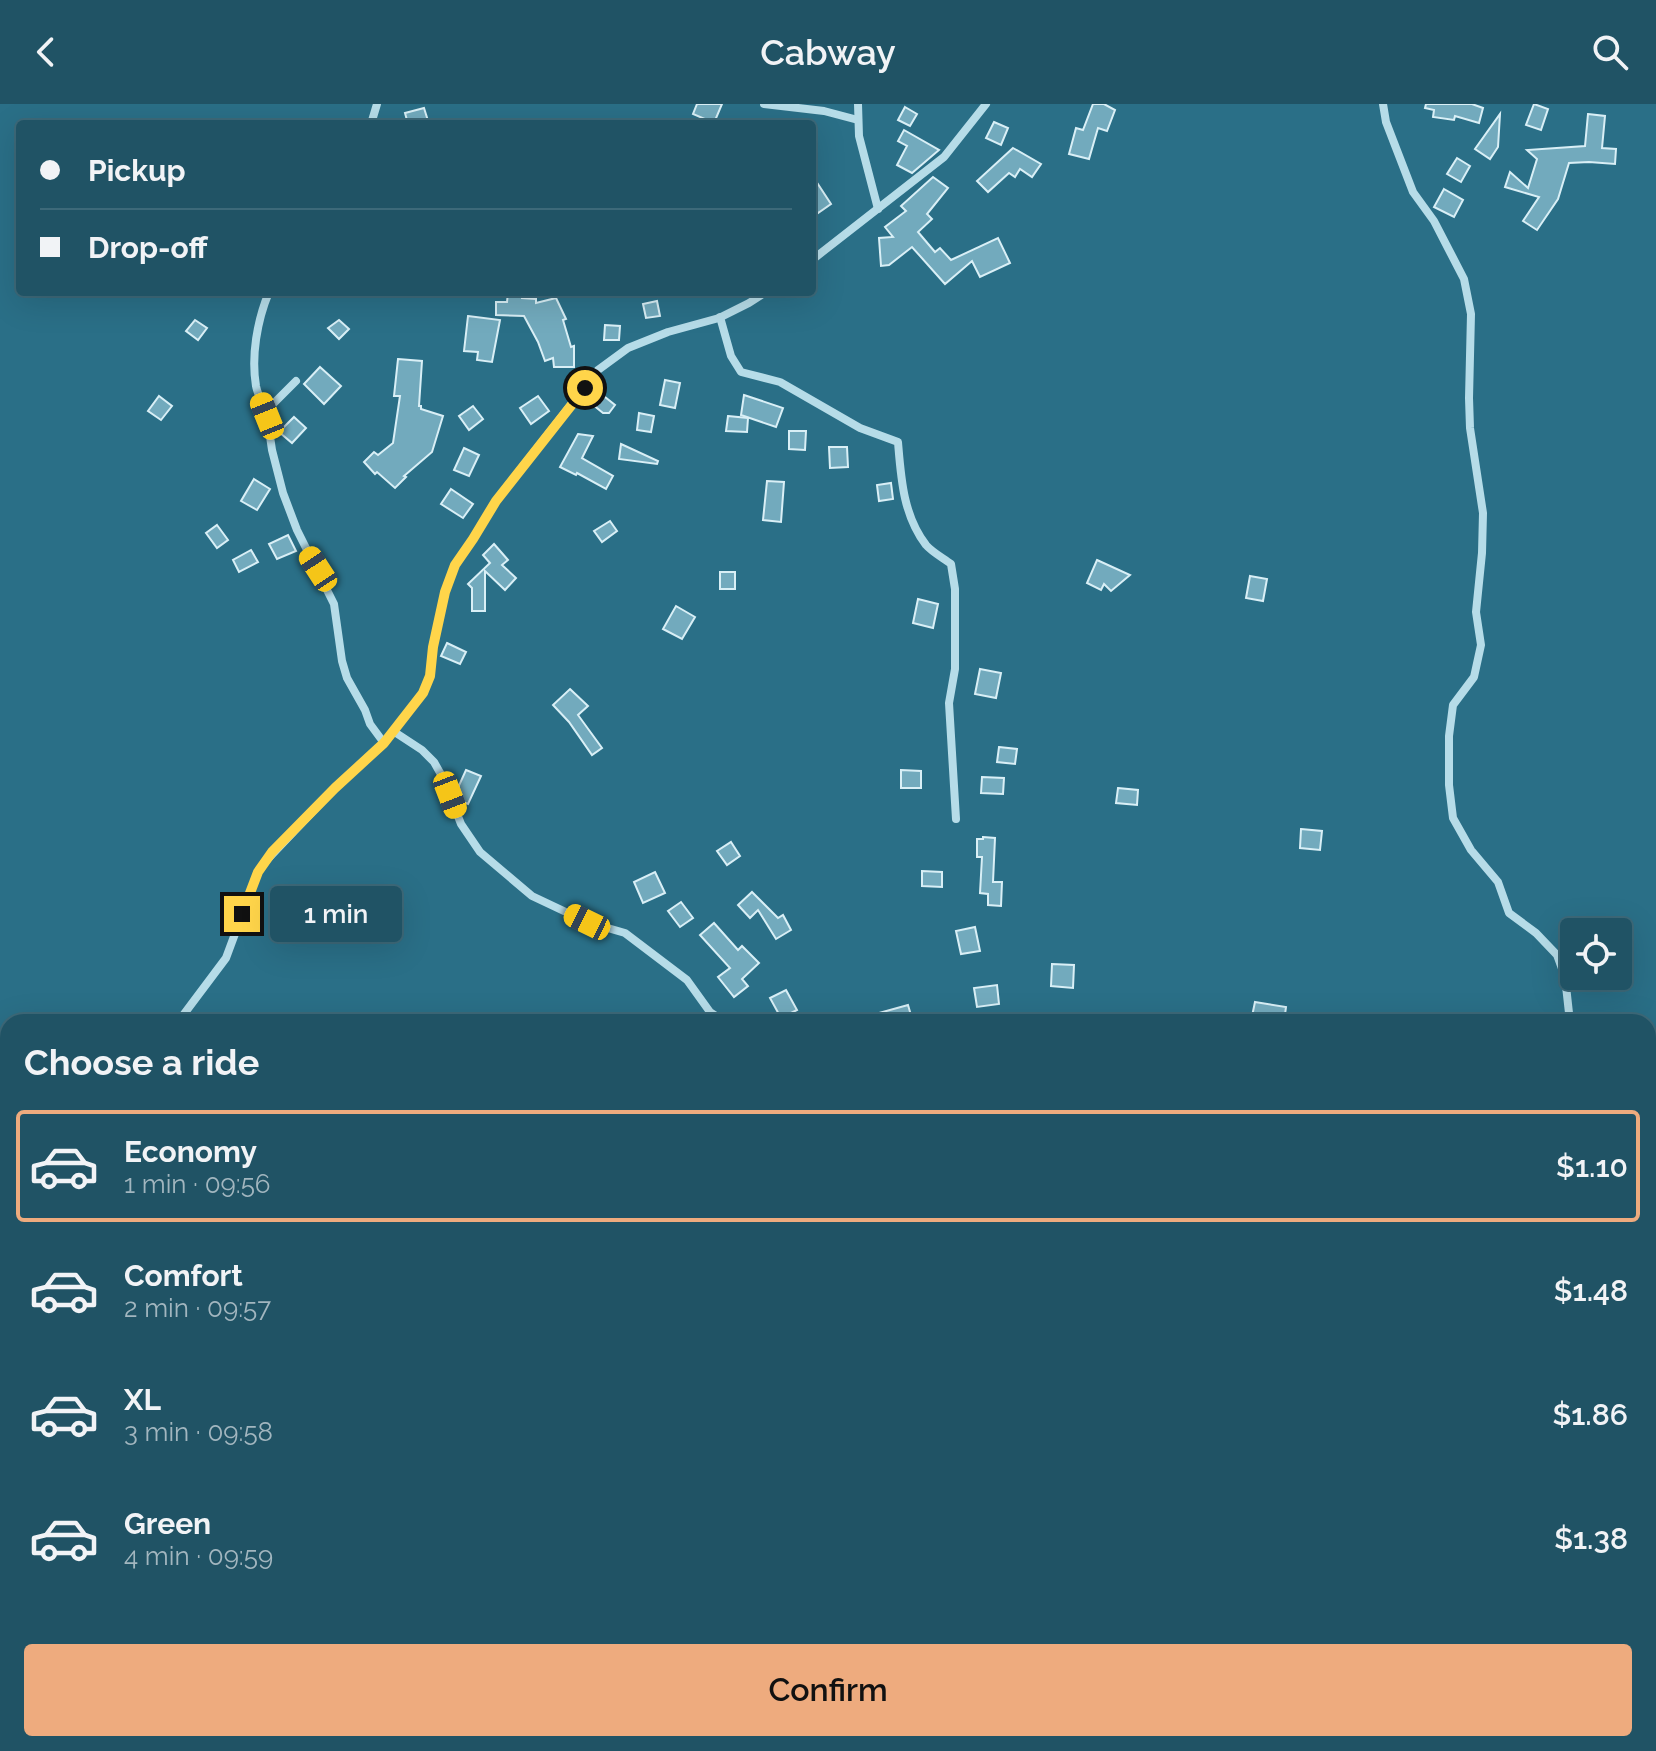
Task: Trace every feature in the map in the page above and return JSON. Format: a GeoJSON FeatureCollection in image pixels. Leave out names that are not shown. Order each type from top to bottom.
{"type":"FeatureCollection","features":[{"type":"Feature","properties":{"kind":"street"},"geometry":{"type":"LineString","coordinates":[[764,104],[824,111],[858,120]]}},
{"type":"Feature","properties":{"kind":"street"},"geometry":{"type":"LineString","coordinates":[[858,104],[859,136],[878,209]]}},
{"type":"Feature","properties":{"kind":"street"},"geometry":{"type":"LineString","coordinates":[[816,257],[944,157],[986,104]]}},
{"type":"Feature","properties":{"kind":"street"},"geometry":{"type":"LineString","coordinates":[[1383,104],[1386,122],[1413,192],[1434,221],[1464,279],[1471,314],[1470,428],[1483,513],[1476,612],[1481,645],[1474,677],[1453,705],[1449,736],[1453,818],[1471,850],[1498,882],[1509,913],[1536,933],[1557,955],[1565,977],[1569,1014]]}},
{"type":"Feature","properties":{"kind":"street"},"geometry":{"type":"LineString","coordinates":[[268,296],[254,358],[256,388],[267,416],[272,450],[289,511],[334,604],[347,678],[370,724],[384,743]]}},
{"type":"Feature","properties":{"kind":"street"},"geometry":{"type":"LineString","coordinates":[[184,1014],[226,958],[264,863],[335,788],[384,743],[423,693],[430,676],[445,592],[455,565],[496,501],[598,370],[628,348],[720,317],[760,296]]}},
{"type":"Feature","properties":{"kind":"street"},"geometry":{"type":"LineString","coordinates":[[720,317],[731,356],[741,372],[780,382],[860,428],[898,442],[907,511],[927,546],[951,564],[953,576],[955,669],[949,703],[956,819]]}},
{"type":"Feature","properties":{"kind":"street"},"geometry":{"type":"LineString","coordinates":[[267,416],[273,404],[296,381]]}},
{"type":"Feature","properties":{"kind":"street"},"geometry":{"type":"LineString","coordinates":[[393,731],[434,762],[461,824],[480,852],[532,896],[587,922],[625,933],[687,980],[713,1014]]}},
{"type":"Feature","properties":{"kind":"building"},"geometry":{"type":"Polygon","coordinates":[[[697,104],[722,104],[715,120],[693,114],[697,104]]]}},
{"type":"Feature","properties":{"kind":"building"},"geometry":{"type":"Polygon","coordinates":[[[1093,104],[1104,104],[1115,110],[1107,131],[1098,128],[1089,159],[1069,154],[1076,128],[1083,130],[1093,104]]]}},
{"type":"Feature","properties":{"kind":"building"},"geometry":{"type":"Polygon","coordinates":[[[1426,104],[1472,104],[1483,108],[1479,123],[1455,116],[1454,120],[1433,117],[1434,110],[1425,108],[1426,104]]]}},
{"type":"Feature","properties":{"kind":"building"},"geometry":{"type":"Polygon","coordinates":[[[1534,104],[1548,109],[1541,130],[1526,125],[1534,104]]]}},
{"type":"Feature","properties":{"kind":"building"},"geometry":{"type":"Polygon","coordinates":[[[905,107],[917,114],[910,126],[898,120],[905,107]]]}},
{"type":"Feature","properties":{"kind":"building"},"geometry":{"type":"Polygon","coordinates":[[[424,108],[428,120],[407,120],[405,113],[424,108]]]}},
{"type":"Feature","properties":{"kind":"building"},"geometry":{"type":"Polygon","coordinates":[[[1500,114],[1498,147],[1490,159],[1475,149],[1500,114]]]}},
{"type":"Feature","properties":{"kind":"building"},"geometry":{"type":"Polygon","coordinates":[[[1588,114],[1605,116],[1602,148],[1616,149],[1615,164],[1569,163],[1558,199],[1537,230],[1523,221],[1539,197],[1505,187],[1510,172],[1528,188],[1537,159],[1527,150],[1585,146],[1588,114]]]}},
{"type":"Feature","properties":{"kind":"building"},"geometry":{"type":"Polygon","coordinates":[[[994,122],[1008,128],[1001,145],[986,138],[994,122]]]}},
{"type":"Feature","properties":{"kind":"building"},"geometry":{"type":"Polygon","coordinates":[[[904,130],[939,150],[912,173],[897,165],[907,146],[898,141],[904,130]]]}},
{"type":"Feature","properties":{"kind":"building"},"geometry":{"type":"Polygon","coordinates":[[[1013,148],[1041,164],[1032,177],[1020,169],[1015,177],[1009,173],[988,192],[977,181],[1013,148]]]}},
{"type":"Feature","properties":{"kind":"building"},"geometry":{"type":"Polygon","coordinates":[[[1457,158],[1470,166],[1461,182],[1447,174],[1457,158]]]}},
{"type":"Feature","properties":{"kind":"building"},"geometry":{"type":"Polygon","coordinates":[[[933,177],[948,188],[927,214],[932,219],[918,232],[935,252],[940,248],[951,260],[998,238],[1010,263],[980,277],[972,261],[945,284],[912,247],[889,265],[881,266],[879,238],[893,237],[885,227],[906,211],[901,206],[933,177]]]}},
{"type":"Feature","properties":{"kind":"building"},"geometry":{"type":"Polygon","coordinates":[[[816,181],[831,204],[818,213],[816,210],[816,181]]]}},
{"type":"Feature","properties":{"kind":"building"},"geometry":{"type":"Polygon","coordinates":[[[1444,189],[1463,200],[1454,217],[1434,207],[1444,189]]]}},
{"type":"Feature","properties":{"kind":"building"},"geometry":{"type":"Polygon","coordinates":[[[508,296],[536,299],[536,303],[556,298],[566,319],[563,320],[571,347],[574,346],[574,367],[554,367],[553,358],[545,361],[524,316],[496,315],[496,302],[507,302],[508,296]]]}},
{"type":"Feature","properties":{"kind":"building"},"geometry":{"type":"Polygon","coordinates":[[[657,301],[660,316],[646,318],[643,304],[657,301]]]}},
{"type":"Feature","properties":{"kind":"building"},"geometry":{"type":"Polygon","coordinates":[[[468,316],[500,320],[492,362],[477,360],[478,352],[464,351],[468,316]]]}},
{"type":"Feature","properties":{"kind":"building"},"geometry":{"type":"Polygon","coordinates":[[[195,320],[207,328],[198,340],[186,331],[195,320]]]}},
{"type":"Feature","properties":{"kind":"building"},"geometry":{"type":"Polygon","coordinates":[[[339,320],[349,329],[339,339],[328,328],[339,320]]]}},
{"type":"Feature","properties":{"kind":"building"},"geometry":{"type":"Polygon","coordinates":[[[605,325],[620,326],[619,340],[604,340],[605,325]]]}},
{"type":"Feature","properties":{"kind":"building"},"geometry":{"type":"Polygon","coordinates":[[[398,359],[422,361],[419,406],[443,416],[432,452],[395,488],[364,462],[374,452],[378,455],[393,443],[400,396],[394,396],[398,359]]]}},
{"type":"Feature","properties":{"kind":"building"},"geometry":{"type":"Polygon","coordinates":[[[320,367],[341,386],[324,404],[304,384],[320,367]]]}},
{"type":"Feature","properties":{"kind":"building"},"geometry":{"type":"Polygon","coordinates":[[[665,380],[680,383],[675,408],[660,405],[665,380]]]}},
{"type":"Feature","properties":{"kind":"building"},"geometry":{"type":"Polygon","coordinates":[[[600,393],[615,405],[609,413],[603,413],[592,404],[600,393]]]}},
{"type":"Feature","properties":{"kind":"building"},"geometry":{"type":"Polygon","coordinates":[[[744,395],[783,408],[776,427],[741,415],[744,395]]]}},
{"type":"Feature","properties":{"kind":"building"},"geometry":{"type":"Polygon","coordinates":[[[159,396],[172,406],[161,420],[148,411],[159,396]]]}},
{"type":"Feature","properties":{"kind":"building"},"geometry":{"type":"Polygon","coordinates":[[[538,396],[549,411],[531,424],[520,408],[538,396]]]}},
{"type":"Feature","properties":{"kind":"building"},"geometry":{"type":"Polygon","coordinates":[[[473,406],[483,419],[469,430],[459,416],[473,406]]]}},
{"type":"Feature","properties":{"kind":"building"},"geometry":{"type":"Polygon","coordinates":[[[639,413],[654,416],[651,432],[637,430],[639,413]]]}},
{"type":"Feature","properties":{"kind":"building"},"geometry":{"type":"Polygon","coordinates":[[[728,416],[748,418],[747,432],[726,431],[728,416]]]}},
{"type":"Feature","properties":{"kind":"building"},"geometry":{"type":"Polygon","coordinates":[[[294,417],[306,428],[292,443],[279,432],[294,417]]]}},
{"type":"Feature","properties":{"kind":"building"},"geometry":{"type":"Polygon","coordinates":[[[789,431],[806,431],[805,450],[789,449],[789,431]]]}},
{"type":"Feature","properties":{"kind":"building"},"geometry":{"type":"Polygon","coordinates":[[[578,434],[593,436],[582,458],[613,476],[606,489],[560,467],[578,434]]]}},
{"type":"Feature","properties":{"kind":"building"},"geometry":{"type":"Polygon","coordinates":[[[621,444],[658,461],[657,464],[619,459],[621,444]]]}},
{"type":"Feature","properties":{"kind":"building"},"geometry":{"type":"Polygon","coordinates":[[[829,447],[847,447],[848,467],[830,468],[829,447]]]}},
{"type":"Feature","properties":{"kind":"building"},"geometry":{"type":"Polygon","coordinates":[[[464,448],[479,455],[469,476],[454,470],[464,448]]]}},
{"type":"Feature","properties":{"kind":"building"},"geometry":{"type":"Polygon","coordinates":[[[254,479],[270,489],[257,510],[241,501],[254,479]]]}},
{"type":"Feature","properties":{"kind":"building"},"geometry":{"type":"Polygon","coordinates":[[[767,481],[784,482],[781,522],[763,520],[767,481]]]}},
{"type":"Feature","properties":{"kind":"building"},"geometry":{"type":"Polygon","coordinates":[[[891,483],[893,499],[879,501],[877,485],[891,483]]]}},
{"type":"Feature","properties":{"kind":"building"},"geometry":{"type":"Polygon","coordinates":[[[451,489],[473,504],[463,518],[441,504],[451,489]]]}},
{"type":"Feature","properties":{"kind":"building"},"geometry":{"type":"Polygon","coordinates":[[[610,521],[617,531],[602,542],[594,531],[610,521]]]}},
{"type":"Feature","properties":{"kind":"building"},"geometry":{"type":"Polygon","coordinates":[[[217,525],[228,540],[217,548],[206,533],[217,525]]]}},
{"type":"Feature","properties":{"kind":"building"},"geometry":{"type":"Polygon","coordinates":[[[288,535],[296,551],[277,559],[269,544],[288,535]]]}},
{"type":"Feature","properties":{"kind":"building"},"geometry":{"type":"Polygon","coordinates":[[[494,544],[508,560],[502,565],[516,578],[505,590],[485,571],[485,611],[472,611],[472,588],[468,584],[490,563],[483,555],[494,544]]]}},
{"type":"Feature","properties":{"kind":"building"},"geometry":{"type":"Polygon","coordinates":[[[251,550],[258,562],[239,572],[233,560],[251,550]]]}},
{"type":"Feature","properties":{"kind":"building"},"geometry":{"type":"Polygon","coordinates":[[[1097,560],[1130,575],[1111,591],[1104,584],[1101,590],[1087,583],[1097,560]]]}},
{"type":"Feature","properties":{"kind":"building"},"geometry":{"type":"Polygon","coordinates":[[[720,572],[735,572],[735,589],[720,589],[720,572]]]}},
{"type":"Feature","properties":{"kind":"building"},"geometry":{"type":"Polygon","coordinates":[[[1250,576],[1267,579],[1263,601],[1246,598],[1250,576]]]}},
{"type":"Feature","properties":{"kind":"building"},"geometry":{"type":"Polygon","coordinates":[[[918,599],[938,604],[933,628],[913,623],[918,599]]]}},
{"type":"Feature","properties":{"kind":"building"},"geometry":{"type":"Polygon","coordinates":[[[676,606],[695,617],[682,639],[663,629],[676,606]]]}},
{"type":"Feature","properties":{"kind":"building"},"geometry":{"type":"Polygon","coordinates":[[[447,643],[466,652],[460,664],[441,656],[447,643]]]}},
{"type":"Feature","properties":{"kind":"building"},"geometry":{"type":"Polygon","coordinates":[[[980,669],[1001,673],[996,698],[975,694],[980,669]]]}},
{"type":"Feature","properties":{"kind":"building"},"geometry":{"type":"Polygon","coordinates":[[[570,689],[588,706],[578,715],[602,748],[592,755],[553,705],[570,689]]]}},
{"type":"Feature","properties":{"kind":"building"},"geometry":{"type":"Polygon","coordinates":[[[999,747],[1017,749],[1015,764],[997,762],[999,747]]]}},
{"type":"Feature","properties":{"kind":"building"},"geometry":{"type":"Polygon","coordinates":[[[466,770],[481,776],[468,804],[459,800],[456,792],[466,770]]]}},
{"type":"Feature","properties":{"kind":"building"},"geometry":{"type":"Polygon","coordinates":[[[901,770],[921,771],[921,788],[901,788],[901,770]]]}},
{"type":"Feature","properties":{"kind":"building"},"geometry":{"type":"Polygon","coordinates":[[[982,777],[1004,778],[1003,794],[981,793],[982,777]]]}},
{"type":"Feature","properties":{"kind":"building"},"geometry":{"type":"Polygon","coordinates":[[[1118,788],[1138,790],[1137,805],[1116,803],[1118,788]]]}},
{"type":"Feature","properties":{"kind":"building"},"geometry":{"type":"Polygon","coordinates":[[[1301,829],[1322,831],[1320,850],[1300,848],[1301,829]]]}},
{"type":"Feature","properties":{"kind":"building"},"geometry":{"type":"Polygon","coordinates":[[[995,838],[993,882],[1002,882],[1001,906],[988,905],[988,894],[980,893],[982,857],[977,857],[977,839],[995,838]]]}},
{"type":"Feature","properties":{"kind":"building"},"geometry":{"type":"Polygon","coordinates":[[[731,842],[740,856],[727,865],[717,851],[731,842]]]}},
{"type":"Feature","properties":{"kind":"building"},"geometry":{"type":"Polygon","coordinates":[[[922,871],[942,872],[942,887],[922,886],[922,871]]]}},
{"type":"Feature","properties":{"kind":"building"},"geometry":{"type":"Polygon","coordinates":[[[655,872],[665,893],[643,903],[634,882],[655,872]]]}},
{"type":"Feature","properties":{"kind":"building"},"geometry":{"type":"Polygon","coordinates":[[[752,892],[778,918],[783,915],[791,930],[776,939],[758,910],[750,918],[738,905],[752,892]]]}},
{"type":"Feature","properties":{"kind":"building"},"geometry":{"type":"Polygon","coordinates":[[[681,902],[693,918],[680,927],[668,911],[681,902]]]}},
{"type":"Feature","properties":{"kind":"building"},"geometry":{"type":"Polygon","coordinates":[[[714,923],[738,950],[742,946],[759,963],[742,979],[748,986],[734,997],[718,977],[730,968],[700,935],[714,923]]]}},
{"type":"Feature","properties":{"kind":"building"},"geometry":{"type":"Polygon","coordinates":[[[975,927],[980,951],[961,954],[956,931],[975,927]]]}},
{"type":"Feature","properties":{"kind":"building"},"geometry":{"type":"Polygon","coordinates":[[[1052,964],[1074,965],[1073,988],[1051,986],[1052,964]]]}},
{"type":"Feature","properties":{"kind":"building"},"geometry":{"type":"Polygon","coordinates":[[[997,985],[999,1004],[977,1007],[974,988],[997,985]]]}},
{"type":"Feature","properties":{"kind":"building"},"geometry":{"type":"Polygon","coordinates":[[[786,990],[797,1010],[779,1014],[770,998],[786,990]]]}},
{"type":"Feature","properties":{"kind":"building"},"geometry":{"type":"Polygon","coordinates":[[[1255,1002],[1286,1007],[1285,1014],[1252,1014],[1255,1002]]]}},
{"type":"Feature","properties":{"kind":"building"},"geometry":{"type":"Polygon","coordinates":[[[908,1005],[911,1014],[875,1014],[908,1005]]]}},
{"type":"Feature","properties":{"kind":"route"},"geometry":{"type":"LineString","coordinates":[[242,914],[258,872],[272,852],[384,743],[423,693],[430,676],[445,592],[455,565],[496,501],[585,388]]}}]}
